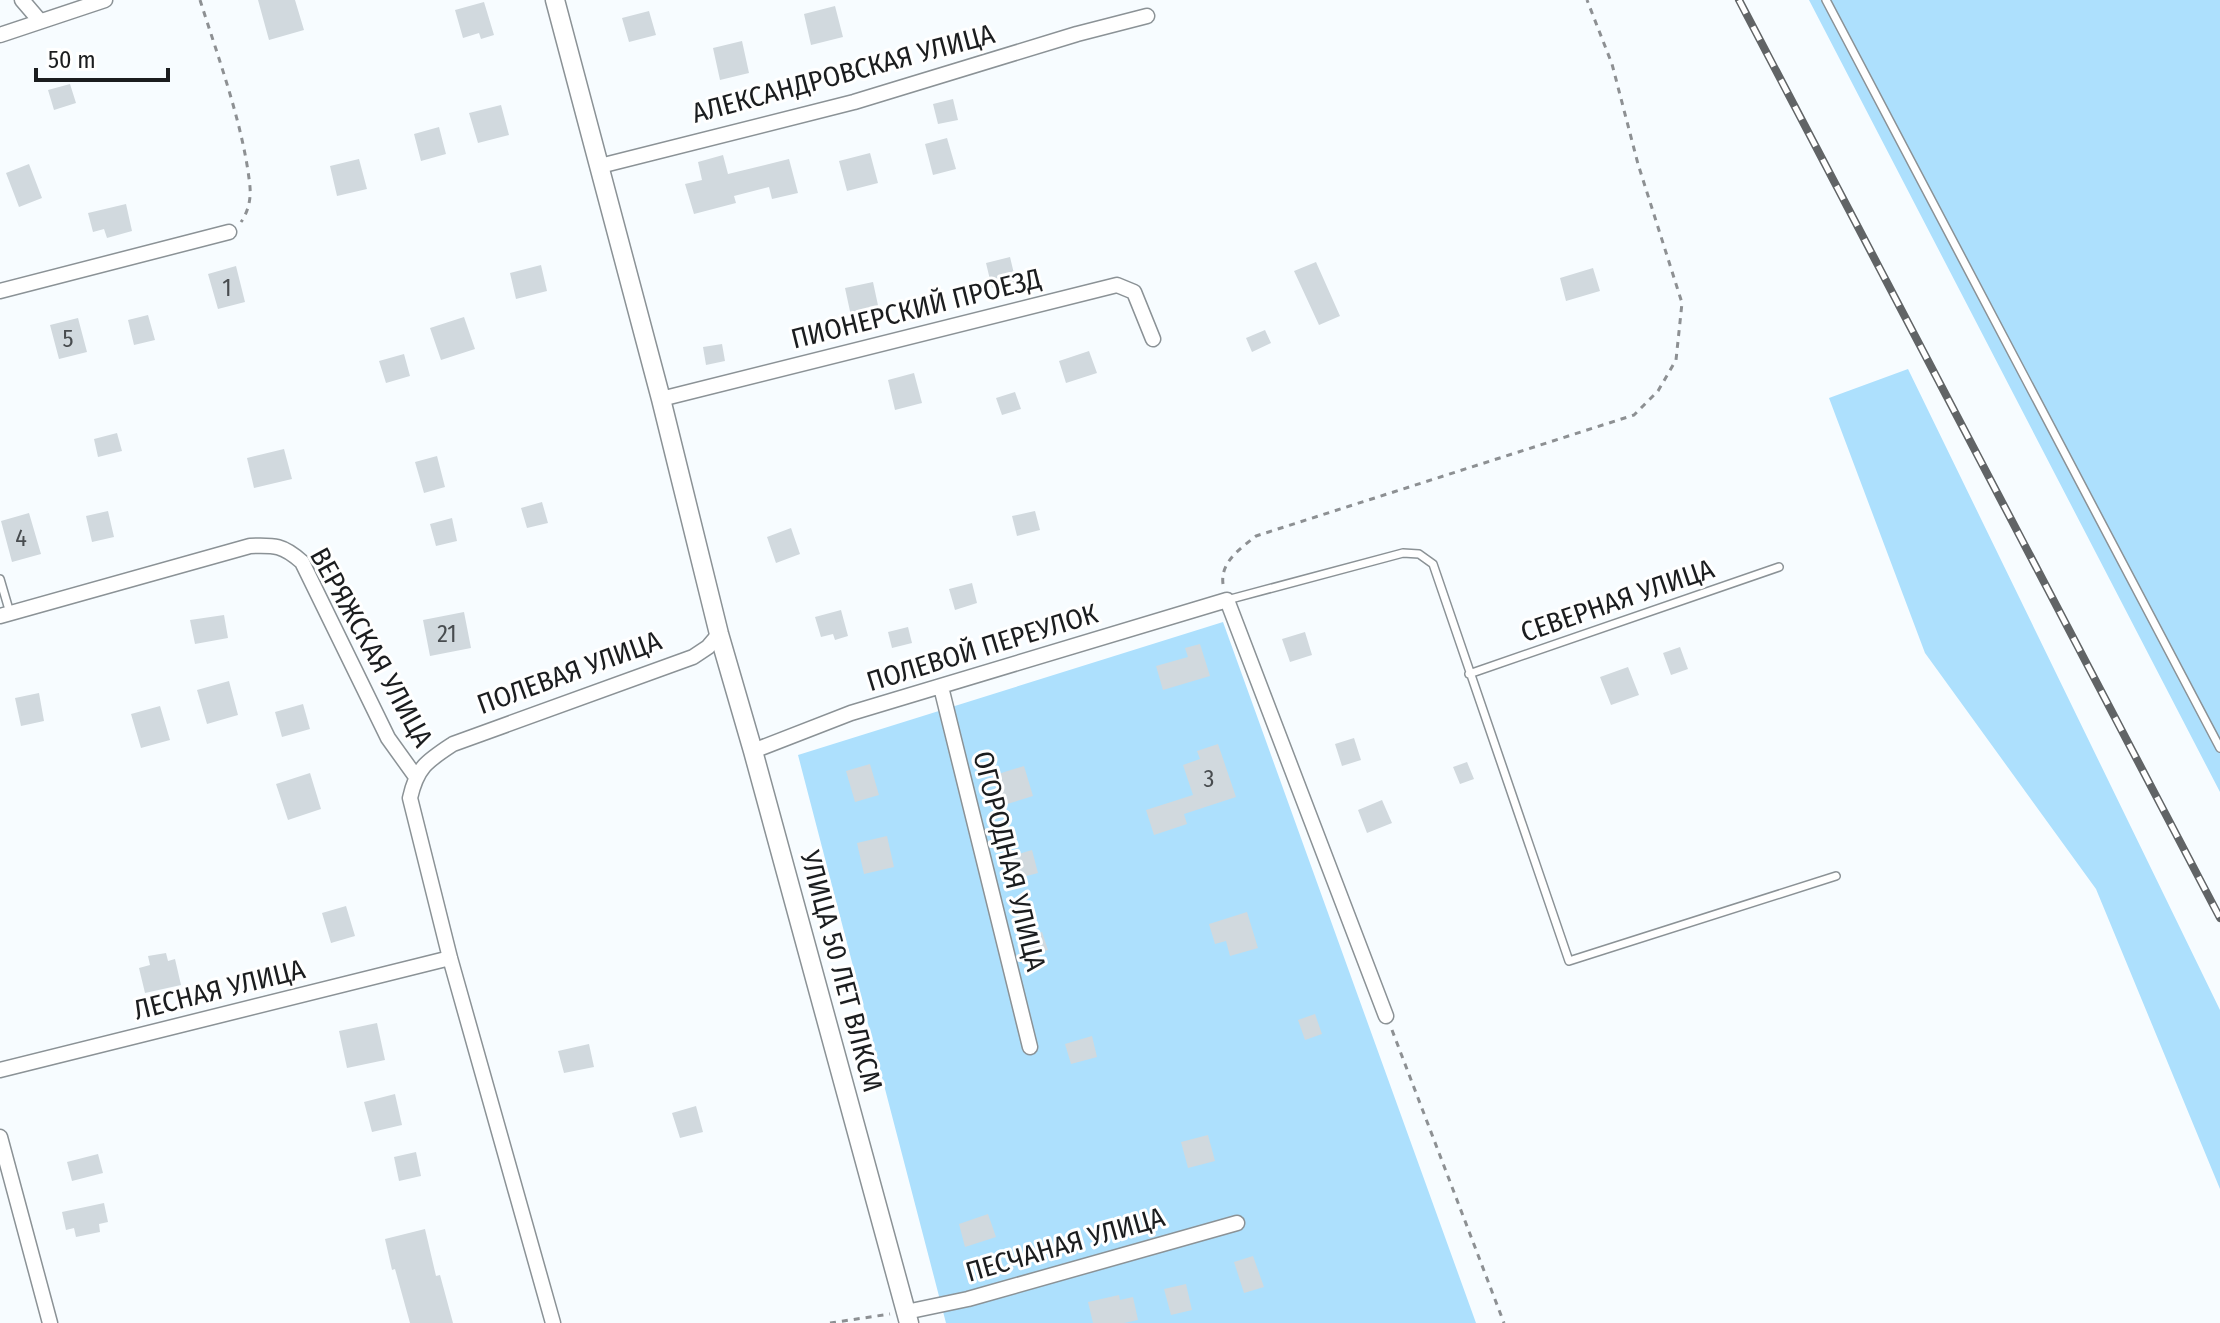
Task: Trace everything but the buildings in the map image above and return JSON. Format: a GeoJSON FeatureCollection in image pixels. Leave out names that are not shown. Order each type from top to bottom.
{"type":"FeatureCollection","features":[{"type":"Feature","properties":{"kind":"street"},"geometry":{"type":"LineString","coordinates":[[22,0],[40,21]]}},
{"type":"Feature","properties":{"kind":"street"},"geometry":{"type":"LineString","coordinates":[[0,35],[105,0]]}},
{"type":"Feature","properties":{"kind":"street"},"geometry":{"type":"LineString","coordinates":[[555,0],[661,399],[719,634]]}},
{"type":"Feature","properties":{"kind":"street","name":"АЛЕКСАНДРОВСКАЯ УЛИЦА"},"geometry":{"type":"LineString","coordinates":[[600,166],[854,102],[1077,34],[1147,16]]}},
{"type":"Feature","properties":{"kind":"street"},"geometry":{"type":"LineString","coordinates":[[0,291],[229,232]]}},
{"type":"Feature","properties":{"kind":"street","name":"ПИОНЕРСКИЙ ПРОЕЗД"},"geometry":{"type":"LineString","coordinates":[[661,399],[1117,285],[1134,292],[1153,339]]}},
{"type":"Feature","properties":{"kind":"street","name":"ВЕРЯЖСКАЯ УЛИЦА"},"geometry":{"type":"LineString","coordinates":[[5,614],[250,546],[271,545],[287,549],[302,562],[388,738],[416,777]]}},
{"type":"Feature","properties":{"kind":"street"},"geometry":{"type":"LineString","coordinates":[[1227,600],[1386,1016]]}},
{"type":"Feature","properties":{"kind":"street","name":"ПОЛЕВОЙ ПЕРЕУЛОК"},"geometry":{"type":"LineString","coordinates":[[753,751],[851,713],[1227,600]]}},
{"type":"Feature","properties":{"kind":"street","name":"УЛИЦА 50 ЛЕТ ВЛКСМ"},"geometry":{"type":"LineString","coordinates":[[719,634],[907,1318]]}},
{"type":"Feature","properties":{"kind":"street","name":"ПОЛЕВАЯ УЛИЦА"},"geometry":{"type":"LineString","coordinates":[[416,777],[426,761],[453,744],[693,657],[708,647],[719,634]]}},
{"type":"Feature","properties":{"kind":"street","name":"ОГОРОДНАЯ УЛИЦА"},"geometry":{"type":"LineString","coordinates":[[941,687],[1030,1047]]}},
{"type":"Feature","properties":{"kind":"street"},"geometry":{"type":"LineString","coordinates":[[416,777],[410,798],[450,958],[553,1323]]}},
{"type":"Feature","properties":{"kind":"street","name":"ЛЕСНАЯ УЛИЦА"},"geometry":{"type":"LineString","coordinates":[[0,1070],[450,958]]}},
{"type":"Feature","properties":{"kind":"street"},"geometry":{"type":"LineString","coordinates":[[0,1137],[50,1323]]}},
{"type":"Feature","properties":{"kind":"street","name":"ПЕСЧАНАЯ УЛИЦА"},"geometry":{"type":"LineString","coordinates":[[907,1318],[1237,1223]]}},
{"type":"Feature","properties":{"kind":"lane"},"geometry":{"type":"LineString","coordinates":[[1826,0],[2220,748]]}},
{"type":"Feature","properties":{"kind":"lane"},"geometry":{"type":"LineString","coordinates":[[1227,600],[1403,553],[1419,554],[1433,564],[1569,961],[1836,876]]}},
{"type":"Feature","properties":{"kind":"lane","name":"СЕВЕРНАЯ УЛИЦА"},"geometry":{"type":"LineString","coordinates":[[1469,674],[1779,567]]}},
{"type":"Feature","properties":{"kind":"lane"},"geometry":{"type":"LineString","coordinates":[[0,579],[5,614]]}},
{"type":"Feature","properties":{"kind":"path"},"geometry":{"type":"LineString","coordinates":[[200,0],[242,145],[250,189],[249,208],[243,221],[229,232]]}},
{"type":"Feature","properties":{"kind":"path"},"geometry":{"type":"LineString","coordinates":[[1227,600],[1222,578],[1232,554],[1256,536],[1634,415],[1658,391],[1676,360],[1682,303],[1638,164],[1612,64],[1587,0]]}},
{"type":"Feature","properties":{"kind":"path"},"geometry":{"type":"LineString","coordinates":[[1386,1016],[1504,1323]]}},
{"type":"Feature","properties":{"kind":"path"},"geometry":{"type":"LineString","coordinates":[[830,1323],[907,1318]]}},
{"type":"Feature","properties":{"kind":"shaded area"},"geometry":{"type":"Polygon","coordinates":[[[1809,0],[2220,0],[2220,792],[1809,0]]]}},
{"type":"Feature","properties":{"kind":"shaded area"},"geometry":{"type":"Polygon","coordinates":[[[1908,369],[2220,1010],[2220,1189],[2096,889],[1925,653],[1829,398],[1908,369]]]}},
{"type":"Feature","properties":{"kind":"shaded area"},"geometry":{"type":"Polygon","coordinates":[[[1223,622],[1476,1323],[946,1323],[798,755],[1223,622]]]}},
{"type":"Feature","properties":{"kind":"railway"},"geometry":{"type":"LineString","coordinates":[[1739,0],[2220,918]]}}]}
